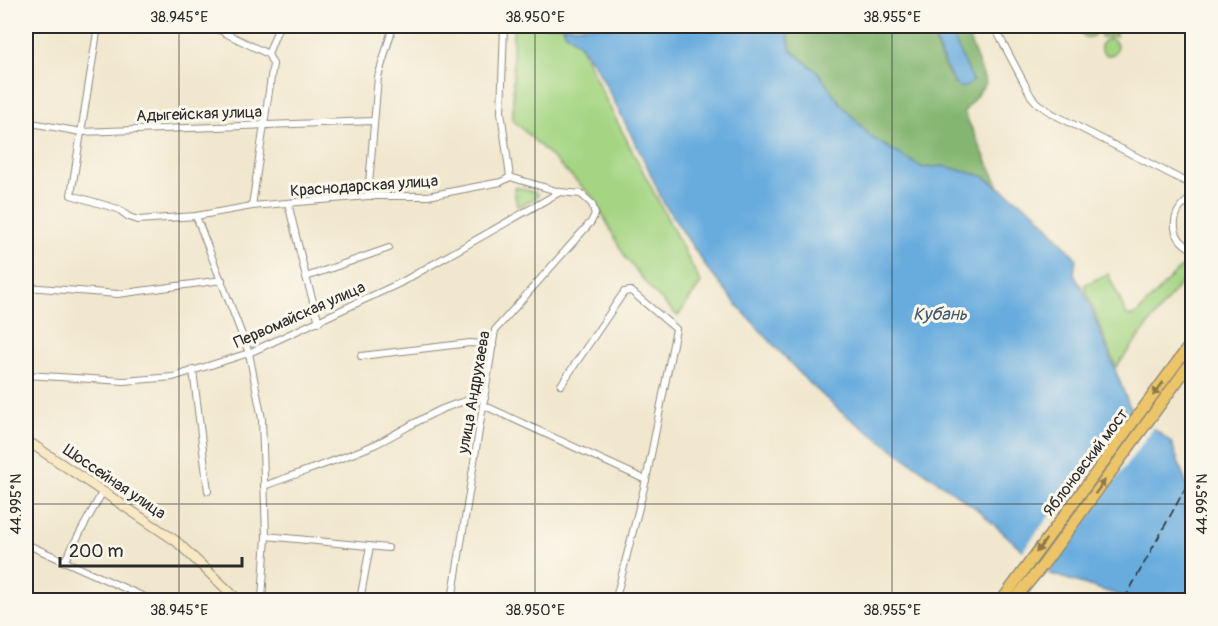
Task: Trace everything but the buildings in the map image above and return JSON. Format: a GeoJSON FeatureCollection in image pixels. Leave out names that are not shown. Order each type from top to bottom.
{"type":"FeatureCollection","features":[{"type":"Feature","properties":{"kind":"main road","name":"Яблоновский мост"},"geometry":{"type":"LineString","coordinates":[[1002,600],[1192,342]]}},
{"type":"Feature","properties":{"kind":"main road","name":"Яблоновский мост"},"geometry":{"type":"LineString","coordinates":[[1014,600],[1043,565],[1192,361]]}},
{"type":"Feature","properties":{"kind":"main road","name":"Шоссейная улица"},"geometry":{"type":"LineString","coordinates":[[26,440],[176,541],[238,600]]}},
{"type":"Feature","properties":{"kind":"street"},"geometry":{"type":"LineString","coordinates":[[81,132],[98,26]]}},
{"type":"Feature","properties":{"kind":"street"},"geometry":{"type":"LineString","coordinates":[[211,26],[268,54],[273,64],[252,206]]}},
{"type":"Feature","properties":{"kind":"street"},"geometry":{"type":"LineString","coordinates":[[268,54],[279,26]]}},
{"type":"Feature","properties":{"kind":"street"},"geometry":{"type":"LineString","coordinates":[[368,196],[378,77],[393,26]]}},
{"type":"Feature","properties":{"kind":"street"},"geometry":{"type":"LineString","coordinates":[[504,26],[501,112],[510,177]]}},
{"type":"Feature","properties":{"kind":"street"},"geometry":{"type":"LineString","coordinates":[[994,26],[1037,103],[1053,114],[1192,185]]}},
{"type":"Feature","properties":{"kind":"street","name":"Адыгейская улица"},"geometry":{"type":"LineString","coordinates":[[26,122],[81,132],[374,121]]}},
{"type":"Feature","properties":{"kind":"street","name":"Краснодарская улица"},"geometry":{"type":"LineString","coordinates":[[81,132],[72,195],[118,209],[138,220],[196,216],[252,206],[368,196],[428,196],[501,182],[510,177]]}},
{"type":"Feature","properties":{"kind":"street","name":"улица Андрухаева"},"geometry":{"type":"LineString","coordinates":[[452,600],[495,330],[596,214],[591,204],[581,194],[560,192],[510,177]]}},
{"type":"Feature","properties":{"kind":"street","name":"Первомайская улица"},"geometry":{"type":"LineString","coordinates":[[26,375],[124,381],[173,377],[249,353],[400,283],[560,192]]}},
{"type":"Feature","properties":{"kind":"street"},"geometry":{"type":"LineString","coordinates":[[1192,198],[1179,208],[1174,227],[1180,240],[1192,249]]}},
{"type":"Feature","properties":{"kind":"street"},"geometry":{"type":"LineString","coordinates":[[288,203],[319,322]]}},
{"type":"Feature","properties":{"kind":"street"},"geometry":{"type":"LineString","coordinates":[[196,216],[249,353],[262,420],[266,536],[262,600]]}},
{"type":"Feature","properties":{"kind":"street"},"geometry":{"type":"LineString","coordinates":[[306,277],[389,248]]}},
{"type":"Feature","properties":{"kind":"street"},"geometry":{"type":"LineString","coordinates":[[26,287],[118,294],[222,280]]}},
{"type":"Feature","properties":{"kind":"street"},"geometry":{"type":"LineString","coordinates":[[561,386],[624,292],[631,291],[676,329],[646,480],[617,594],[623,600]]}},
{"type":"Feature","properties":{"kind":"street"},"geometry":{"type":"LineString","coordinates":[[361,356],[470,343],[494,345]]}},
{"type":"Feature","properties":{"kind":"street"},"geometry":{"type":"LineString","coordinates":[[193,370],[208,491]]}},
{"type":"Feature","properties":{"kind":"street"},"geometry":{"type":"LineString","coordinates":[[264,486],[374,444],[452,405],[469,399],[484,401],[646,480]]}},
{"type":"Feature","properties":{"kind":"street"},"geometry":{"type":"LineString","coordinates":[[64,562],[103,491]]}},
{"type":"Feature","properties":{"kind":"street"},"geometry":{"type":"LineString","coordinates":[[266,536],[388,548]]}},
{"type":"Feature","properties":{"kind":"street"},"geometry":{"type":"LineString","coordinates":[[26,544],[151,600]]}},
{"type":"Feature","properties":{"kind":"street"},"geometry":{"type":"LineString","coordinates":[[360,600],[370,546]]}},
{"type":"Feature","properties":{"kind":"green space"},"geometry":{"type":"Polygon","coordinates":[[[513,26],[563,26],[565,32],[580,45],[701,283],[678,316],[654,293],[625,257],[594,198],[513,120],[513,26]]]}},
{"type":"Feature","properties":{"kind":"green space"},"geometry":{"type":"Polygon","coordinates":[[[786,26],[930,26],[940,57],[953,84],[973,81],[948,26],[964,26],[986,83],[964,112],[999,187],[983,176],[943,166],[923,168],[872,138],[840,103],[818,72],[791,50],[786,26]]]}},
{"type":"Feature","properties":{"kind":"green space"},"geometry":{"type":"Polygon","coordinates":[[[1082,26],[1096,26],[1094,35],[1085,37],[1081,33],[1082,26]]]}},
{"type":"Feature","properties":{"kind":"green space"},"geometry":{"type":"Polygon","coordinates":[[[1099,26],[1115,26],[1116,36],[1101,37],[1099,26]]]}},
{"type":"Feature","properties":{"kind":"green space"},"geometry":{"type":"Polygon","coordinates":[[[1106,39],[1112,39],[1117,47],[1115,53],[1106,55],[1101,50],[1101,44],[1106,39]]]}},
{"type":"Feature","properties":{"kind":"green space"},"geometry":{"type":"Polygon","coordinates":[[[516,187],[537,193],[538,196],[520,207],[517,206],[514,189],[516,187]]]}},
{"type":"Feature","properties":{"kind":"green space"},"geometry":{"type":"Polygon","coordinates":[[[1192,259],[1192,271],[1116,367],[1084,285],[1108,274],[1127,315],[1136,315],[1178,270],[1192,259]]]}},
{"type":"Feature","properties":{"kind":"water","name":"Кубань"},"geometry":{"type":"Polygon","coordinates":[[[563,26],[786,26],[791,51],[818,72],[840,103],[872,138],[923,168],[943,166],[983,176],[1036,213],[1076,258],[1074,275],[1085,293],[1129,405],[1171,442],[1192,495],[1192,600],[1134,600],[1048,573],[978,510],[841,412],[804,378],[709,271],[663,202],[597,68],[580,45],[565,32],[563,26]]]}},
{"type":"Feature","properties":{"kind":"water"},"geometry":{"type":"Polygon","coordinates":[[[930,26],[948,26],[973,81],[968,85],[960,87],[955,83],[930,26]]]}},
{"type":"Feature","properties":{"kind":"pier"},"geometry":{"type":"Polygon","coordinates":[[[1134,405],[1155,426],[1046,575],[1021,553],[1134,405]]]}},
{"type":"Feature","properties":{"kind":"railway"},"geometry":{"type":"LineString","coordinates":[[1124,600],[1192,476]]}}]}
